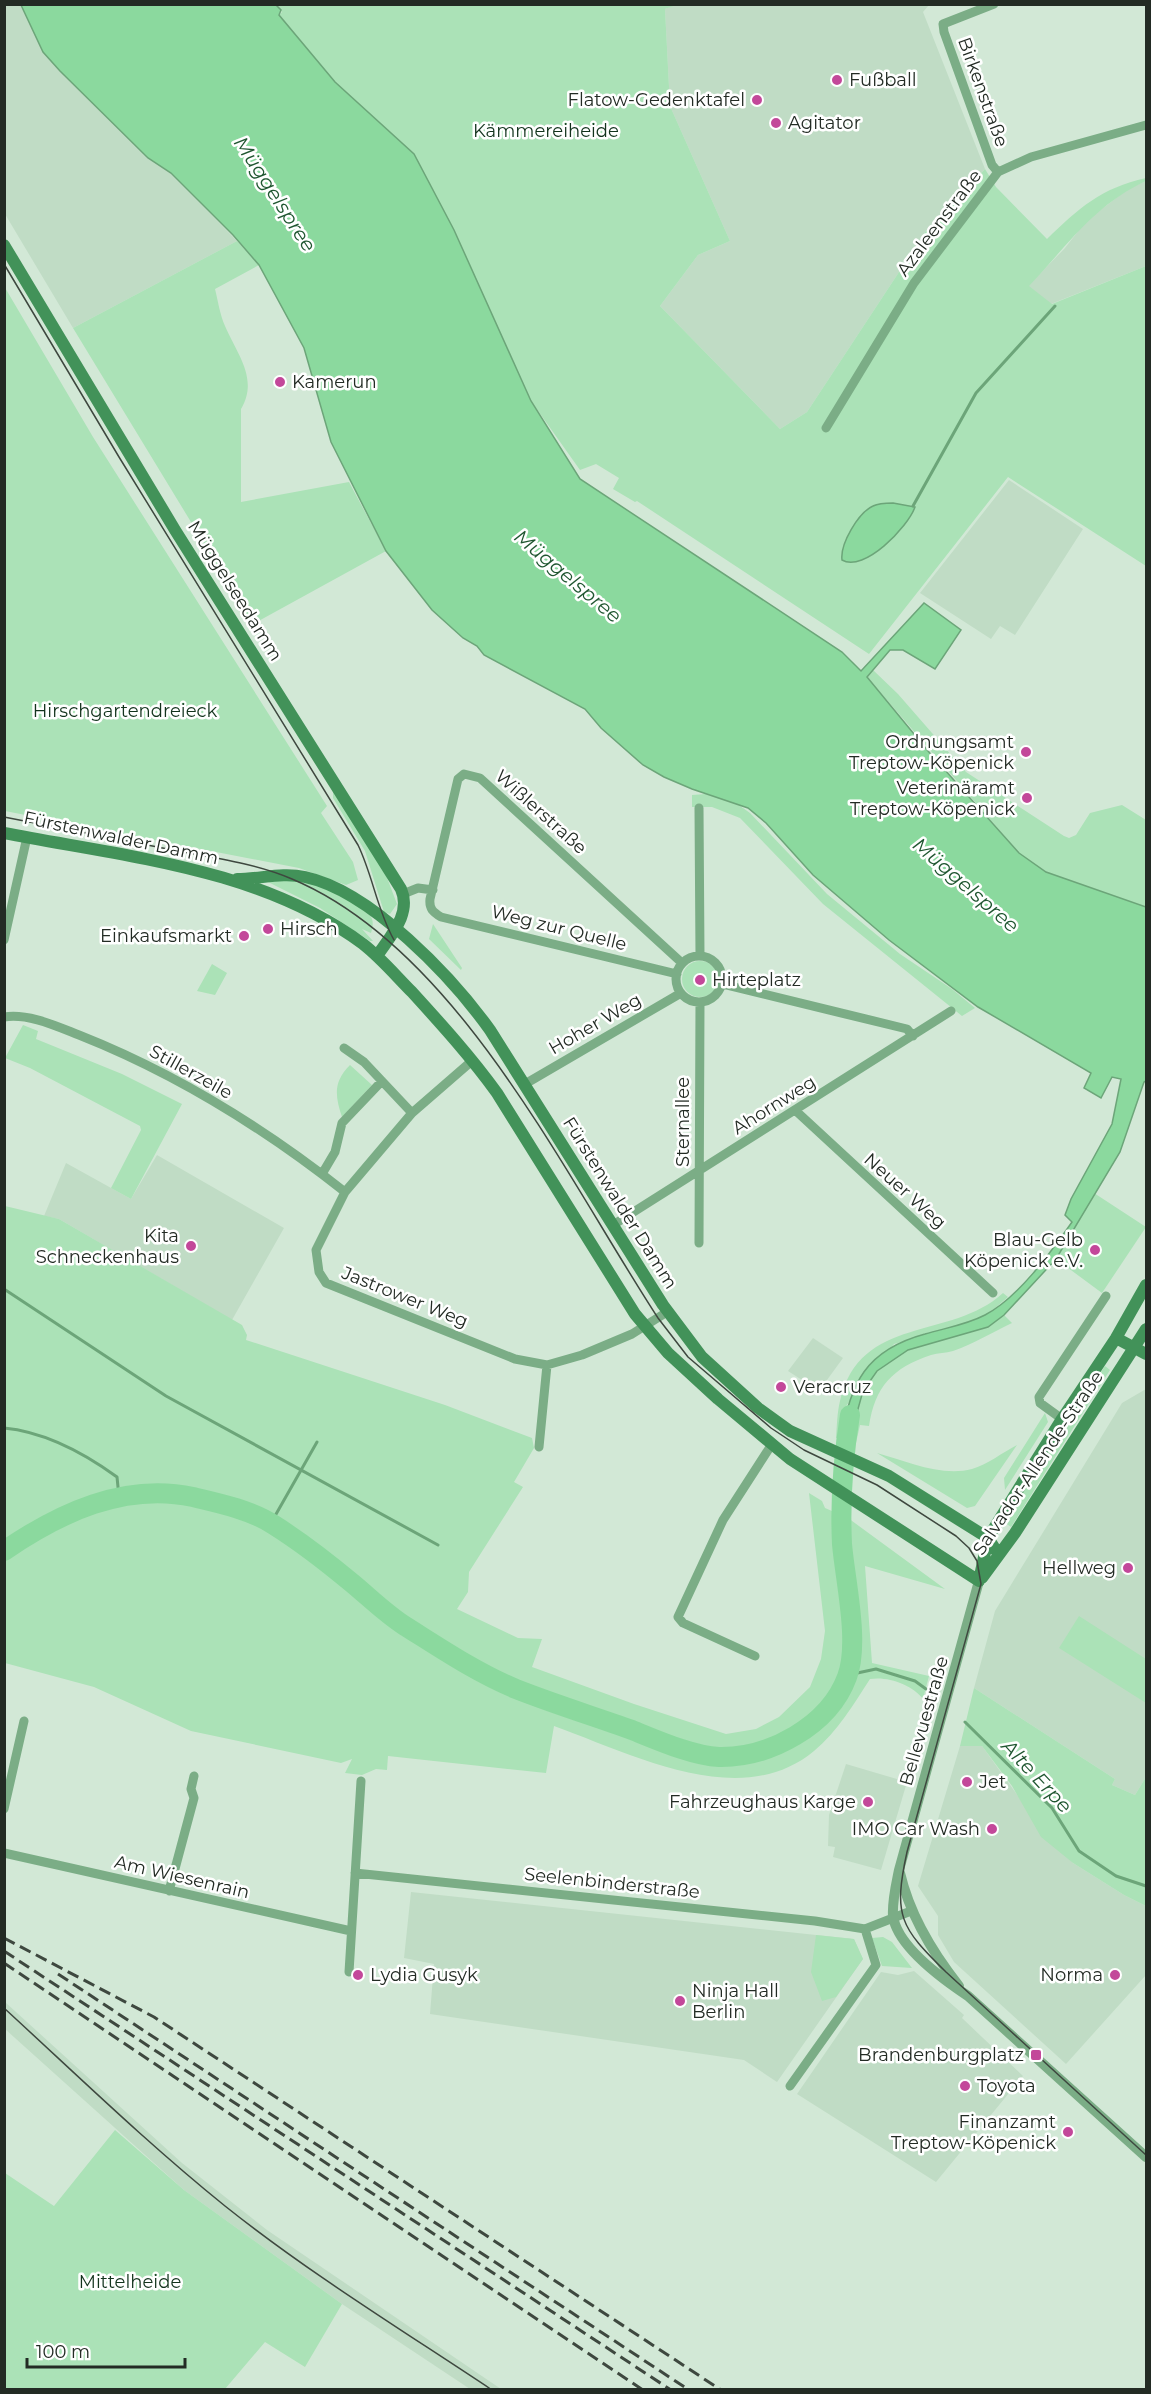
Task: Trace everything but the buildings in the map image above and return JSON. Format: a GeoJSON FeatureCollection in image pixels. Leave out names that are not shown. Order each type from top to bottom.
{"type":"FeatureCollection","features":[{"type":"Feature","properties":{"kind":"main road","name":"Müggelseedamm"},"geometry":{"type":"LineString","coordinates":[[4,245],[175,530],[403,894]]}},
{"type":"Feature","properties":{"kind":"main road","name":"Fürstenwalder Damm"},"geometry":{"type":"LineString","coordinates":[[4,833],[229,879],[267,892],[317,915],[377,956],[473,1060],[497,1093],[644,1327],[688,1372],[772,1444],[832,1486],[979,1581]]}},
{"type":"Feature","properties":{"kind":"main road","name":"Fürstenwalder Damm"},"geometry":{"type":"LineString","coordinates":[[229,879],[281,875],[308,877],[339,890],[396,927],[465,996],[525,1084],[667,1312],[702,1357],[758,1408],[807,1441],[854,1459],[889,1476],[988,1538],[999,1555]]}},
{"type":"Feature","properties":{"kind":"main road"},"geometry":{"type":"LineString","coordinates":[[377,956],[405,910],[403,894]]}},
{"type":"Feature","properties":{"kind":"main road","name":"Salvador-Allende-Straße"},"geometry":{"type":"LineString","coordinates":[[979,1581],[988,1538],[1062,1419],[1116,1338],[1146,1285]]}},
{"type":"Feature","properties":{"kind":"main road","name":"Salvador-Allende-Straße"},"geometry":{"type":"LineString","coordinates":[[979,1581],[1141,1352],[1146,1329]]}},
{"type":"Feature","properties":{"kind":"main road"},"geometry":{"type":"LineString","coordinates":[[1116,1338],[1141,1352]]}},
{"type":"Feature","properties":{"kind":"street"},"geometry":{"type":"LineString","coordinates":[[969,8],[993,4]]}},
{"type":"Feature","properties":{"kind":"street","name":"Birkenstraße"},"geometry":{"type":"LineString","coordinates":[[969,8],[943,24],[944,32],[992,165],[998,172]]}},
{"type":"Feature","properties":{"kind":"street","name":"Azaleenstraße"},"geometry":{"type":"LineString","coordinates":[[826,428],[914,283],[998,172],[1030,157],[1146,125]]}},
{"type":"Feature","properties":{"kind":"street","name":"Wißlerstraße"},"geometry":{"type":"LineString","coordinates":[[434,912],[429,905],[455,786],[464,774],[472,775],[480,778],[682,963]]}},
{"type":"Feature","properties":{"kind":"street"},"geometry":{"type":"LineString","coordinates":[[699,808],[700,956]]}},
{"type":"Feature","properties":{"kind":"street"},"geometry":{"type":"LineString","coordinates":[[4,940],[27,837]]}},
{"type":"Feature","properties":{"kind":"street"},"geometry":{"type":"LineString","coordinates":[[403,894],[418,888],[433,890]]}},
{"type":"Feature","properties":{"kind":"street","name":"Weg zur Quelle"},"geometry":{"type":"LineString","coordinates":[[434,912],[441,917],[677,974]]}},
{"type":"Feature","properties":{"kind":"street"},"geometry":{"type":"LineString","coordinates":[[700,956],[717,965],[721,971],[722,984],[712,998],[700,1002],[690,1000],[681,993],[677,984],[677,974],[682,963],[700,956]]}},
{"type":"Feature","properties":{"kind":"street"},"geometry":{"type":"LineString","coordinates":[[722,984],[907,1029],[913,1036]]}},
{"type":"Feature","properties":{"kind":"street","name":"Hoher Weg"},"geometry":{"type":"LineString","coordinates":[[525,1084],[681,993]]}},
{"type":"Feature","properties":{"kind":"street","name":"Sternallee"},"geometry":{"type":"LineString","coordinates":[[699,1243],[700,1002]]}},
{"type":"Feature","properties":{"kind":"street","name":"Ahornweg"},"geometry":{"type":"LineString","coordinates":[[613,1225],[951,1011]]}},
{"type":"Feature","properties":{"kind":"street","name":"Stillerzeile"},"geometry":{"type":"LineString","coordinates":[[4,1017],[16,1015],[63,1029],[158,1071],[220,1105],[285,1147],[345,1192]]}},
{"type":"Feature","properties":{"kind":"street"},"geometry":{"type":"LineString","coordinates":[[344,1048],[382,1081],[412,1113]]}},
{"type":"Feature","properties":{"kind":"street","name":"Jastrower Weg"},"geometry":{"type":"LineString","coordinates":[[473,1060],[412,1113],[345,1192],[316,1250],[319,1272],[326,1283],[515,1359],[547,1365],[595,1350],[644,1327],[667,1312]]}},
{"type":"Feature","properties":{"kind":"street"},"geometry":{"type":"LineString","coordinates":[[322,1174],[335,1152],[342,1123],[382,1081]]}},
{"type":"Feature","properties":{"kind":"street","name":"Neuer Weg"},"geometry":{"type":"LineString","coordinates":[[796,1111],[993,1293]]}},
{"type":"Feature","properties":{"kind":"street","name":"Salvador-Allende-Straße"},"geometry":{"type":"LineString","coordinates":[[1062,1419],[1040,1403],[1039,1397],[1106,1296]]}},
{"type":"Feature","properties":{"kind":"street"},"geometry":{"type":"LineString","coordinates":[[539,1447],[547,1365]]}},
{"type":"Feature","properties":{"kind":"street"},"geometry":{"type":"LineString","coordinates":[[755,1656],[683,1623],[678,1617],[723,1520],[772,1444]]}},
{"type":"Feature","properties":{"kind":"street","name":"Bellevuestraße"},"geometry":{"type":"LineString","coordinates":[[899,1870],[979,1581]]}},
{"type":"Feature","properties":{"kind":"street"},"geometry":{"type":"LineString","coordinates":[[4,1809],[24,1721]]}},
{"type":"Feature","properties":{"kind":"street"},"geometry":{"type":"LineString","coordinates":[[169,1891],[194,1798],[191,1789],[194,1776]]}},
{"type":"Feature","properties":{"kind":"street"},"geometry":{"type":"LineString","coordinates":[[349,1972],[361,1780]]}},
{"type":"Feature","properties":{"kind":"street","name":"Am Wiesenrain"},"geometry":{"type":"LineString","coordinates":[[4,1853],[351,1931]]}},
{"type":"Feature","properties":{"kind":"street"},"geometry":{"type":"LineString","coordinates":[[899,1870],[911,1911],[940,1962],[968,1996]]}},
{"type":"Feature","properties":{"kind":"street"},"geometry":{"type":"LineString","coordinates":[[899,1870],[893,1897],[893,1918],[900,1934],[912,1949],[945,1980],[968,1996],[1146,2157]]}},
{"type":"Feature","properties":{"kind":"street","name":"Seelenbinderstraße"},"geometry":{"type":"LineString","coordinates":[[354,1873],[834,1923],[865,1929]]}},
{"type":"Feature","properties":{"kind":"street"},"geometry":{"type":"LineString","coordinates":[[790,2086],[876,1965],[865,1929],[911,1911]]}},
{"type":"Feature","properties":{"kind":"shaded area"},"geometry":{"type":"Polygon","coordinates":[[[676,4],[929,5],[923,12],[985,169],[926,231],[807,412],[780,429],[660,306],[698,255],[730,241],[670,106],[665,9],[676,4]]]}},
{"type":"Feature","properties":{"kind":"shaded area"},"geometry":{"type":"Polygon","coordinates":[[[4,5],[21,5],[43,52],[60,71],[148,158],[171,173],[237,241],[73,328],[5,214],[4,5]]]}},
{"type":"Feature","properties":{"kind":"shaded area"},"geometry":{"type":"Polygon","coordinates":[[[1146,181],[1146,266],[1051,304],[1028,286],[1065,248],[1086,221],[1128,189],[1146,181]]]}},
{"type":"Feature","properties":{"kind":"shaded area"},"geometry":{"type":"Polygon","coordinates":[[[1009,480],[1083,529],[1015,635],[1000,626],[991,639],[920,593],[1009,480]]]}},
{"type":"Feature","properties":{"kind":"shaded area","name":"Kita Schneckenhaus"},"geometry":{"type":"Polygon","coordinates":[[[157,1155],[284,1228],[232,1320],[59,1219],[44,1216],[66,1163],[131,1199],[157,1155]]]}},
{"type":"Feature","properties":{"kind":"shaded area"},"geometry":{"type":"Polygon","coordinates":[[[813,1338],[843,1358],[819,1391],[788,1371],[813,1338]]]}},
{"type":"Feature","properties":{"kind":"shaded area"},"geometry":{"type":"Polygon","coordinates":[[[1146,1389],[1146,1777],[1135,1795],[1112,1785],[1115,1779],[974,1688],[995,1611],[1122,1403],[1146,1389]]]}},
{"type":"Feature","properties":{"kind":"shaded area"},"geometry":{"type":"Polygon","coordinates":[[[960,1746],[982,1746],[1023,1803],[1073,1863],[1146,1906],[1146,1975],[1066,2064],[954,1962],[938,1935],[938,1916],[918,1886],[960,1746]]]}},
{"type":"Feature","properties":{"kind":"shaded area"},"geometry":{"type":"Polygon","coordinates":[[[846,1764],[907,1782],[881,1870],[833,1857],[835,1847],[828,1846],[829,1815],[846,1764]]]}},
{"type":"Feature","properties":{"kind":"shaded area"},"geometry":{"type":"Polygon","coordinates":[[[411,1892],[854,1939],[863,1959],[777,2082],[744,2060],[430,2014],[434,1964],[404,1958],[411,1892]]]}},
{"type":"Feature","properties":{"kind":"shaded area"},"geometry":{"type":"Polygon","coordinates":[[[914,1971],[964,2015],[962,2018],[1023,2076],[936,2182],[797,2094],[881,1972],[898,1975],[914,1971]]]}},
{"type":"Feature","properties":{"kind":"shaded area"},"geometry":{"type":"Polygon","coordinates":[[[5,2002],[182,2163],[267,2230],[501,2389],[470,2389],[342,2304],[184,2190],[5,2029],[5,2002]]]}},
{"type":"Feature","properties":{"kind":"green space","name":"Kämmereiheide"},"geometry":{"type":"Polygon","coordinates":[[[276,5],[676,5],[665,9],[670,106],[730,241],[698,255],[660,306],[780,429],[807,412],[926,231],[985,169],[996,187],[1047,239],[1081,209],[1103,194],[1116,187],[1146,178],[1146,181],[1096,214],[1029,286],[1052,304],[1146,266],[1146,566],[1008,477],[869,654],[637,501],[613,489],[619,478],[596,464],[580,470],[531,401],[454,230],[414,154],[335,82],[279,15],[282,12],[276,5]]]}},
{"type":"Feature","properties":{"kind":"green space"},"geometry":{"type":"Polygon","coordinates":[[[237,241],[259,265],[215,289],[223,322],[247,377],[246,398],[241,409],[241,502],[349,482],[386,551],[253,624],[73,328],[237,241]]]}},
{"type":"Feature","properties":{"kind":"green space","name":"Hirschgartendreieck"},"geometry":{"type":"Polygon","coordinates":[[[4,286],[93,437],[327,806],[321,813],[353,862],[358,880],[346,885],[299,868],[5,811],[4,286]]]}},
{"type":"Feature","properties":{"kind":"green space"},"geometry":{"type":"Polygon","coordinates":[[[873,670],[898,694],[966,772],[1064,836],[1069,838],[1076,835],[1090,813],[1122,805],[1146,820],[1146,907],[1046,872],[1019,853],[867,677],[873,670]]]}},
{"type":"Feature","properties":{"kind":"green space"},"geometry":{"type":"Polygon","coordinates":[[[333,790],[386,875],[397,904],[390,914],[384,912],[365,851],[333,798],[333,790]]]}},
{"type":"Feature","properties":{"kind":"green space"},"geometry":{"type":"Polygon","coordinates":[[[706,794],[736,803],[750,813],[827,894],[900,954],[952,989],[975,1008],[962,1016],[823,904],[740,818],[712,807],[692,807],[692,795],[706,794]]]}},
{"type":"Feature","properties":{"kind":"green space"},"geometry":{"type":"Polygon","coordinates":[[[298,878],[337,894],[365,910],[370,915],[373,924],[371,933],[362,929],[373,941],[320,908],[266,881],[298,878]]]}},
{"type":"Feature","properties":{"kind":"green space"},"geometry":{"type":"Polygon","coordinates":[[[433,924],[462,968],[461,970],[429,939],[433,924]]]}},
{"type":"Feature","properties":{"kind":"green space"},"geometry":{"type":"Polygon","coordinates":[[[700,961],[713,966],[718,979],[713,992],[700,997],[687,992],[682,979],[687,966],[700,961]]]}},
{"type":"Feature","properties":{"kind":"green space"},"geometry":{"type":"Polygon","coordinates":[[[212,964],[227,973],[215,995],[197,991],[212,964]]]}},
{"type":"Feature","properties":{"kind":"green space"},"geometry":{"type":"Polygon","coordinates":[[[23,1025],[38,1031],[36,1039],[122,1074],[182,1104],[131,1199],[111,1188],[141,1130],[140,1126],[30,1068],[5,1058],[23,1025]]]}},
{"type":"Feature","properties":{"kind":"green space"},"geometry":{"type":"Polygon","coordinates":[[[350,1065],[372,1085],[342,1117],[337,1096],[338,1083],[350,1065]]]}},
{"type":"Feature","properties":{"kind":"green space","name":"Blau-Gelb Köpenick e.V."},"geometry":{"type":"Polygon","coordinates":[[[1094,1193],[1146,1227],[1102,1293],[1056,1259],[1094,1193]]]}},
{"type":"Feature","properties":{"kind":"green space"},"geometry":{"type":"Polygon","coordinates":[[[5,1206],[59,1219],[242,1325],[247,1335],[246,1340],[445,1405],[532,1438],[534,1448],[514,1482],[523,1487],[469,1572],[468,1592],[457,1609],[518,1638],[542,1639],[532,1667],[726,1734],[756,1729],[779,1717],[810,1687],[821,1659],[825,1631],[809,1493],[822,1501],[825,1508],[848,1518],[945,1589],[865,1566],[872,1663],[929,1676],[923,1699],[919,1694],[900,1683],[877,1678],[870,1679],[838,1726],[814,1751],[785,1769],[754,1777],[720,1777],[686,1772],[651,1762],[554,1726],[546,1773],[388,1756],[387,1770],[376,1769],[362,1775],[345,1773],[352,1759],[341,1763],[191,1731],[94,1687],[5,1663],[5,1206]]]}},
{"type":"Feature","properties":{"kind":"green space"},"geometry":{"type":"Polygon","coordinates":[[[1003,1293],[1008,1297],[988,1314],[968,1324],[894,1344],[846,1406],[841,1439],[836,1438],[840,1401],[851,1373],[867,1354],[887,1341],[982,1308],[1003,1293]]]}},
{"type":"Feature","properties":{"kind":"green space"},"geometry":{"type":"Polygon","coordinates":[[[1004,1315],[1012,1323],[950,1352],[917,1360],[896,1373],[881,1390],[869,1426],[860,1425],[856,1443],[849,1441],[862,1392],[873,1374],[888,1361],[925,1344],[987,1325],[1004,1315]]]}},
{"type":"Feature","properties":{"kind":"green space"},"geometry":{"type":"Polygon","coordinates":[[[1105,1366],[1110,1370],[1011,1527],[1004,1522],[1105,1366]]]}},
{"type":"Feature","properties":{"kind":"green space"},"geometry":{"type":"Polygon","coordinates":[[[1045,1413],[1048,1422],[1005,1490],[1004,1478],[1045,1413]]]}},
{"type":"Feature","properties":{"kind":"green space"},"geometry":{"type":"Polygon","coordinates":[[[1017,1445],[975,1506],[967,1508],[877,1453],[936,1470],[960,1471],[983,1465],[1017,1445]]]}},
{"type":"Feature","properties":{"kind":"green space"},"geometry":{"type":"Polygon","coordinates":[[[1079,1616],[1146,1659],[1146,1703],[1059,1648],[1079,1616]]]}},
{"type":"Feature","properties":{"kind":"green space"},"geometry":{"type":"Polygon","coordinates":[[[974,1688],[1115,1779],[1112,1785],[1135,1795],[1146,1777],[1146,1906],[1073,1863],[1041,1837],[1012,1786],[982,1746],[960,1746],[974,1688]]]}},
{"type":"Feature","properties":{"kind":"green space"},"geometry":{"type":"Polygon","coordinates":[[[816,1935],[854,1939],[863,1959],[836,1997],[822,2001],[811,1972],[816,1935]]]}},
{"type":"Feature","properties":{"kind":"green space"},"geometry":{"type":"Polygon","coordinates":[[[883,1937],[892,1942],[912,1968],[882,1966],[872,1938],[883,1937]]]}},
{"type":"Feature","properties":{"kind":"green space","name":"Mittelheide"},"geometry":{"type":"Polygon","coordinates":[[[115,2130],[184,2190],[342,2304],[305,2367],[265,2342],[225,2389],[5,2389],[5,2173],[54,2206],[115,2130]]]}},
{"type":"Feature","properties":{"kind":"water","name":"Müggelspree"},"geometry":{"type":"Polygon","coordinates":[[[21,5],[276,5],[281,10],[279,15],[335,82],[414,154],[454,230],[531,401],[580,479],[842,652],[861,671],[924,603],[961,630],[935,669],[903,650],[890,650],[867,677],[928,751],[1019,853],[1046,872],[1146,907],[1146,1081],[1120,1152],[1056,1259],[1004,1315],[988,1327],[908,1350],[877,1371],[863,1391],[849,1441],[841,1439],[850,1401],[856,1385],[875,1359],[888,1349],[905,1341],[985,1315],[1010,1298],[1054,1247],[1072,1222],[1065,1215],[1071,1199],[1112,1124],[1121,1079],[1112,1077],[1101,1098],[1084,1088],[1091,1073],[978,1007],[889,940],[813,875],[766,823],[748,808],[692,789],[643,765],[601,728],[585,709],[484,655],[477,646],[463,638],[432,610],[386,551],[331,442],[304,348],[259,265],[233,235],[171,173],[148,158],[60,71],[43,52],[21,5]]]}},
{"type":"Feature","properties":{"kind":"water"},"geometry":{"type":"Polygon","coordinates":[[[893,503],[915,507],[904,526],[873,554],[862,560],[851,562],[842,560],[847,538],[862,515],[875,505],[893,503]]]}},
{"type":"Feature","properties":{"kind":"waterway"},"geometry":{"type":"LineString","coordinates":[[913,506],[976,393],[1055,306]]}},
{"type":"Feature","properties":{"kind":"waterway"},"geometry":{"type":"LineString","coordinates":[[4,1289],[166,1396],[438,1545]]}},
{"type":"Feature","properties":{"kind":"waterway"},"geometry":{"type":"LineString","coordinates":[[4,1551],[47,1524],[70,1513],[118,1497],[168,1493],[224,1505],[245,1511],[274,1525],[324,1560],[398,1621],[459,1660],[501,1683],[687,1751],[719,1757],[738,1756],[777,1745],[812,1724],[838,1695],[847,1677],[851,1663],[852,1629],[842,1544],[841,1512],[850,1415]]}},
{"type":"Feature","properties":{"kind":"waterway"},"geometry":{"type":"LineString","coordinates":[[4,1428],[50,1439],[91,1460],[117,1477],[119,1497]]}},
{"type":"Feature","properties":{"kind":"waterway"},"geometry":{"type":"LineString","coordinates":[[271,1523],[317,1442]]}},
{"type":"Feature","properties":{"kind":"waterway","name":"Alte Erpe"},"geometry":{"type":"LineString","coordinates":[[848,1675],[876,1669],[915,1681],[926,1689]]}},
{"type":"Feature","properties":{"kind":"waterway","name":"Alte Erpe"},"geometry":{"type":"LineString","coordinates":[[965,1722],[1052,1808],[1079,1851],[1116,1876],[1146,1886]]}},
{"type":"Feature","properties":{"kind":"tram line"},"geometry":{"type":"LineString","coordinates":[[4,264],[119,457],[358,845],[383,917],[394,940]]}},
{"type":"Feature","properties":{"kind":"tram line"},"geometry":{"type":"LineString","coordinates":[[4,817],[251,865],[292,879],[351,912],[406,956],[456,1010],[502,1070],[658,1318],[688,1357],[771,1428],[804,1450],[877,1485],[956,1536],[969,1548],[977,1561],[981,1584],[907,1852],[901,1891],[904,1919],[919,1943],[946,1972],[1146,2155]]}},
{"type":"Feature","properties":{"kind":"tram line"},"geometry":{"type":"LineString","coordinates":[[4,2008],[140,2134],[225,2206],[323,2278],[492,2390]]}},
{"type":"Feature","properties":{"kind":"railway"},"geometry":{"type":"LineString","coordinates":[[4,1938],[154,2017],[721,2390]]}},
{"type":"Feature","properties":{"kind":"railway"},"geometry":{"type":"LineString","coordinates":[[4,1951],[671,2390]]}},
{"type":"Feature","properties":{"kind":"railway"},"geometry":{"type":"LineString","coordinates":[[4,1963],[643,2390]]}},
{"type":"Feature","properties":{"kind":"railway"},"geometry":{"type":"LineString","coordinates":[[58,1974],[689,2390]]}},
{"type":"Feature","properties":{"kind":"place","name":"Fußball"},"geometry":{"type":"Point","coordinates":[837,80]}},
{"type":"Feature","properties":{"kind":"place","name":"Flatow-Gedenktafel"},"geometry":{"type":"Point","coordinates":[757,100]}},
{"type":"Feature","properties":{"kind":"place","name":"Agitator"},"geometry":{"type":"Point","coordinates":[776,123]}},
{"type":"Feature","properties":{"kind":"place","name":"Kamerun"},"geometry":{"type":"Point","coordinates":[280,382]}},
{"type":"Feature","properties":{"kind":"place","name":"Ordnungsamt Treptow-Köpenick"},"geometry":{"type":"Point","coordinates":[1026,752]}},
{"type":"Feature","properties":{"kind":"place","name":"Veterinäramt Treptow-Köpenick"},"geometry":{"type":"Point","coordinates":[1027,798]}},
{"type":"Feature","properties":{"kind":"place","name":"Hirsch"},"geometry":{"type":"Point","coordinates":[268,929]}},
{"type":"Feature","properties":{"kind":"place","name":"Einkaufsmarkt"},"geometry":{"type":"Point","coordinates":[244,936]}},
{"type":"Feature","properties":{"kind":"place","name":"Hirteplatz"},"geometry":{"type":"Point","coordinates":[700,980]}},
{"type":"Feature","properties":{"kind":"place","name":"Kita Schneckenhaus"},"geometry":{"type":"Point","coordinates":[191,1246]}},
{"type":"Feature","properties":{"kind":"place","name":"Blau-Gelb Köpenick e.V."},"geometry":{"type":"Point","coordinates":[1095,1250]}},
{"type":"Feature","properties":{"kind":"place","name":"Veracruz"},"geometry":{"type":"Point","coordinates":[781,1387]}},
{"type":"Feature","properties":{"kind":"place","name":"Hellweg"},"geometry":{"type":"Point","coordinates":[1128,1568]}},
{"type":"Feature","properties":{"kind":"place","name":"Jet"},"geometry":{"type":"Point","coordinates":[967,1782]}},
{"type":"Feature","properties":{"kind":"place","name":"Fahrzeughaus Karge"},"geometry":{"type":"Point","coordinates":[868,1802]}},
{"type":"Feature","properties":{"kind":"place","name":"IMO Car Wash"},"geometry":{"type":"Point","coordinates":[992,1829]}},
{"type":"Feature","properties":{"kind":"place","name":"Lydia Gusyk"},"geometry":{"type":"Point","coordinates":[358,1975]}},
{"type":"Feature","properties":{"kind":"place","name":"Norma"},"geometry":{"type":"Point","coordinates":[1115,1975]}},
{"type":"Feature","properties":{"kind":"place","name":"Ninja Hall Berlin"},"geometry":{"type":"Point","coordinates":[680,2001]}},
{"type":"Feature","properties":{"kind":"place","name":"Brandenburgplatz"},"geometry":{"type":"Point","coordinates":[1036,2055]}},
{"type":"Feature","properties":{"kind":"place","name":"Toyota"},"geometry":{"type":"Point","coordinates":[965,2086]}},
{"type":"Feature","properties":{"kind":"place","name":"Finanzamt Treptow-Köpenick"},"geometry":{"type":"Point","coordinates":[1068,2132]}}]}
